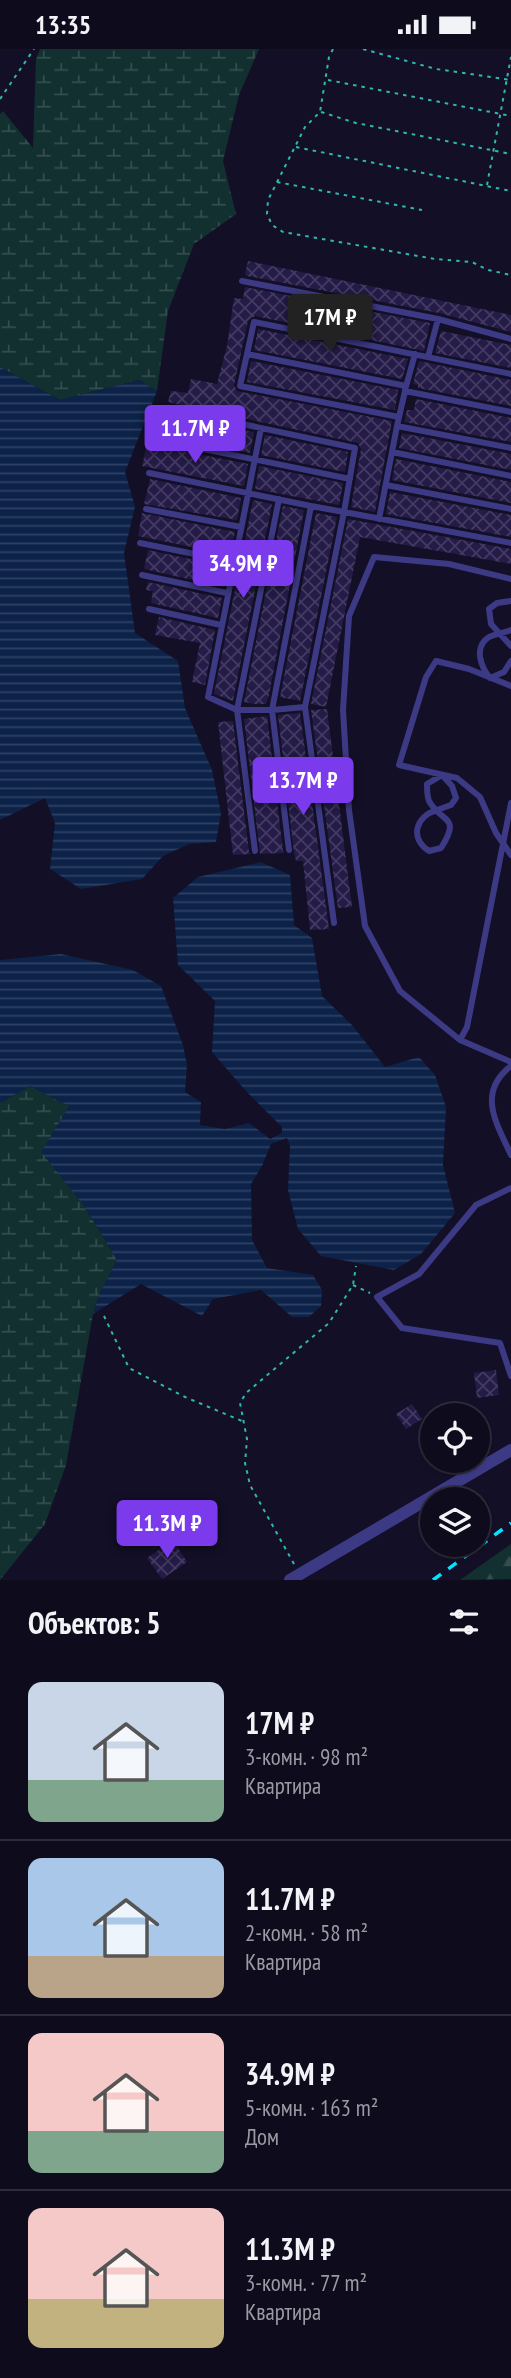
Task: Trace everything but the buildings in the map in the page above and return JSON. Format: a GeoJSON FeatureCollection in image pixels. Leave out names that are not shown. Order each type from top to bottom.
{"type":"FeatureCollection","features":[{"type":"Feature","properties":{"kind":"street"},"geometry":{"type":"LineString","coordinates":[[295,1577],[511,1450]]}},
{"type":"Feature","properties":{"kind":"lane"},"geometry":{"type":"LineString","coordinates":[[243,281],[438,319],[511,339]]}},
{"type":"Feature","properties":{"kind":"lane"},"geometry":{"type":"LineString","coordinates":[[428,357],[438,319]]}},
{"type":"Feature","properties":{"kind":"lane"},"geometry":{"type":"LineString","coordinates":[[399,417],[240,386],[254,322],[511,374]]}},
{"type":"Feature","properties":{"kind":"lane"},"geometry":{"type":"LineString","coordinates":[[247,354],[511,412]]}},
{"type":"Feature","properties":{"kind":"lane"},"geometry":{"type":"LineString","coordinates":[[379,519],[397,426],[415,354]]}},
{"type":"Feature","properties":{"kind":"lane"},"geometry":{"type":"LineString","coordinates":[[167,408],[355,447],[305,707],[334,923]]}},
{"type":"Feature","properties":{"kind":"lane"},"geometry":{"type":"LineString","coordinates":[[397,426],[511,447]]}},
{"type":"Feature","properties":{"kind":"lane"},"geometry":{"type":"LineString","coordinates":[[261,428],[208,697],[237,710],[305,707]]}},
{"type":"Feature","properties":{"kind":"lane"},"geometry":{"type":"LineString","coordinates":[[155,439],[350,479]]}},
{"type":"Feature","properties":{"kind":"lane"},"geometry":{"type":"LineString","coordinates":[[392,451],[511,476]]}},
{"type":"Feature","properties":{"kind":"lane"},"geometry":{"type":"LineString","coordinates":[[149,473],[511,543]]}},
{"type":"Feature","properties":{"kind":"lane"},"geometry":{"type":"LineString","coordinates":[[386,485],[511,509]]}},
{"type":"Feature","properties":{"kind":"lane"},"geometry":{"type":"LineString","coordinates":[[255,851],[237,710],[279,499]]}},
{"type":"Feature","properties":{"kind":"lane"},"geometry":{"type":"LineString","coordinates":[[289,850],[271,710],[312,506]]}},
{"type":"Feature","properties":{"kind":"lane"},"geometry":{"type":"LineString","coordinates":[[146,509],[241,527]]}},
{"type":"Feature","properties":{"kind":"lane"},"geometry":{"type":"LineString","coordinates":[[140,543],[234,562]]}},
{"type":"Feature","properties":{"kind":"lane"},"geometry":{"type":"LineString","coordinates":[[511,579],[449,565],[374,557],[349,616],[343,710],[349,810],[365,926],[400,991],[460,1040],[511,1064],[495,1086],[490,1109],[511,1154]]}},
{"type":"Feature","properties":{"kind":"lane"},"geometry":{"type":"LineString","coordinates":[[142,575],[227,593]]}},
{"type":"Feature","properties":{"kind":"lane"},"geometry":{"type":"LineString","coordinates":[[511,601],[497,603],[489,609],[491,624],[511,646]]}},
{"type":"Feature","properties":{"kind":"lane"},"geometry":{"type":"LineString","coordinates":[[149,609],[221,625]]}},
{"type":"Feature","properties":{"kind":"lane"},"geometry":{"type":"LineString","coordinates":[[490,678],[480,657],[482,645],[488,638],[511,630]]}},
{"type":"Feature","properties":{"kind":"lane"},"geometry":{"type":"LineString","coordinates":[[511,686],[469,669],[436,661],[426,677],[398,765],[457,778],[480,797],[496,832],[511,855]]}},
{"type":"Feature","properties":{"kind":"lane"},"geometry":{"type":"LineString","coordinates":[[490,678],[504,672],[511,661]]}},
{"type":"Feature","properties":{"kind":"lane"},"geometry":{"type":"LineString","coordinates":[[442,775],[427,784],[428,799],[437,810],[449,823],[450,834],[441,848],[429,851],[421,846],[417,832],[419,821],[426,813],[437,810],[451,805],[456,799],[452,786],[442,775]]}},
{"type":"Feature","properties":{"kind":"lane"},"geometry":{"type":"LineString","coordinates":[[460,1040],[467,1027],[511,803]]}},
{"type":"Feature","properties":{"kind":"lane"},"geometry":{"type":"LineString","coordinates":[[511,1188],[476,1205],[419,1274],[377,1297],[402,1328],[500,1343],[511,1376]]}},
{"type":"Feature","properties":{"kind":"path"},"geometry":{"type":"LineString","coordinates":[[0,99],[34,49]]}},
{"type":"Feature","properties":{"kind":"path"},"geometry":{"type":"LineString","coordinates":[[333,49],[329,57],[320,112],[305,127],[268,200],[267,214],[271,225],[283,232],[435,259],[472,262],[488,270],[511,275]]}},
{"type":"Feature","properties":{"kind":"path"},"geometry":{"type":"LineString","coordinates":[[363,49],[436,69],[511,80]]}},
{"type":"Feature","properties":{"kind":"path"},"geometry":{"type":"LineString","coordinates":[[487,186],[511,57]]}},
{"type":"Feature","properties":{"kind":"path"},"geometry":{"type":"LineString","coordinates":[[327,80],[511,116]]}},
{"type":"Feature","properties":{"kind":"path"},"geometry":{"type":"LineString","coordinates":[[320,112],[356,123],[511,154]]}},
{"type":"Feature","properties":{"kind":"path"},"geometry":{"type":"LineString","coordinates":[[295,147],[511,191]]}},
{"type":"Feature","properties":{"kind":"path"},"geometry":{"type":"LineString","coordinates":[[276,182],[422,210]]}},
{"type":"Feature","properties":{"kind":"path"},"geometry":{"type":"LineString","coordinates":[[295,1577],[250,1485],[245,1463],[247,1439],[240,1403],[246,1393],[329,1323],[353,1285],[356,1266]]}},
{"type":"Feature","properties":{"kind":"path"},"geometry":{"type":"LineString","coordinates":[[353,1285],[377,1297]]}},
{"type":"Feature","properties":{"kind":"path"},"geometry":{"type":"LineString","coordinates":[[104,1316],[129,1368],[243,1422]]}},
{"type":"Feature","properties":{"kind":"green space"},"geometry":{"type":"Polygon","coordinates":[[[40,49],[259,49],[239,95],[223,161],[236,214],[194,244],[168,311],[157,391],[139,380],[60,400],[0,367],[0,114],[3,111],[33,148],[36,59],[40,49]]]}},
{"type":"Feature","properties":{"kind":"green space"},"geometry":{"type":"Polygon","coordinates":[[[30,1086],[69,1106],[85,1207],[117,1260],[99,1295],[93,1314],[66,1465],[45,1524],[0,1580],[0,1103],[30,1086]]]}},
{"type":"Feature","properties":{"kind":"green space"},"geometry":{"type":"Polygon","coordinates":[[[511,1544],[511,1579],[460,1580],[511,1544]]]}},
{"type":"Feature","properties":{"kind":"water"},"geometry":{"type":"Polygon","coordinates":[[[0,367],[60,400],[139,380],[157,391],[125,472],[135,507],[124,553],[135,633],[178,661],[185,708],[212,770],[221,813],[216,842],[189,844],[163,856],[142,879],[81,889],[50,869],[55,823],[45,798],[0,820],[0,367]]]}},
{"type":"Feature","properties":{"kind":"water"},"geometry":{"type":"Polygon","coordinates":[[[261,862],[290,875],[294,925],[312,938],[322,996],[352,1025],[385,1067],[419,1057],[435,1075],[446,1107],[443,1165],[455,1213],[421,1254],[394,1270],[321,1256],[298,1229],[288,1190],[290,1146],[287,1138],[271,1144],[251,1184],[252,1240],[267,1268],[313,1275],[322,1290],[321,1306],[309,1317],[292,1317],[261,1290],[213,1299],[202,1316],[141,1284],[93,1314],[99,1295],[117,1260],[85,1207],[41,1152],[69,1106],[30,1086],[0,1103],[0,960],[61,954],[133,970],[161,986],[183,1045],[187,1065],[185,1092],[201,1102],[200,1125],[225,1129],[249,1123],[270,1139],[282,1133],[282,1127],[212,1052],[215,1001],[178,965],[173,898],[198,877],[261,862]]]}},
{"type":"Feature","properties":{"kind":"railway"},"geometry":{"type":"LineString","coordinates":[[433,1580],[511,1523]]}}]}
